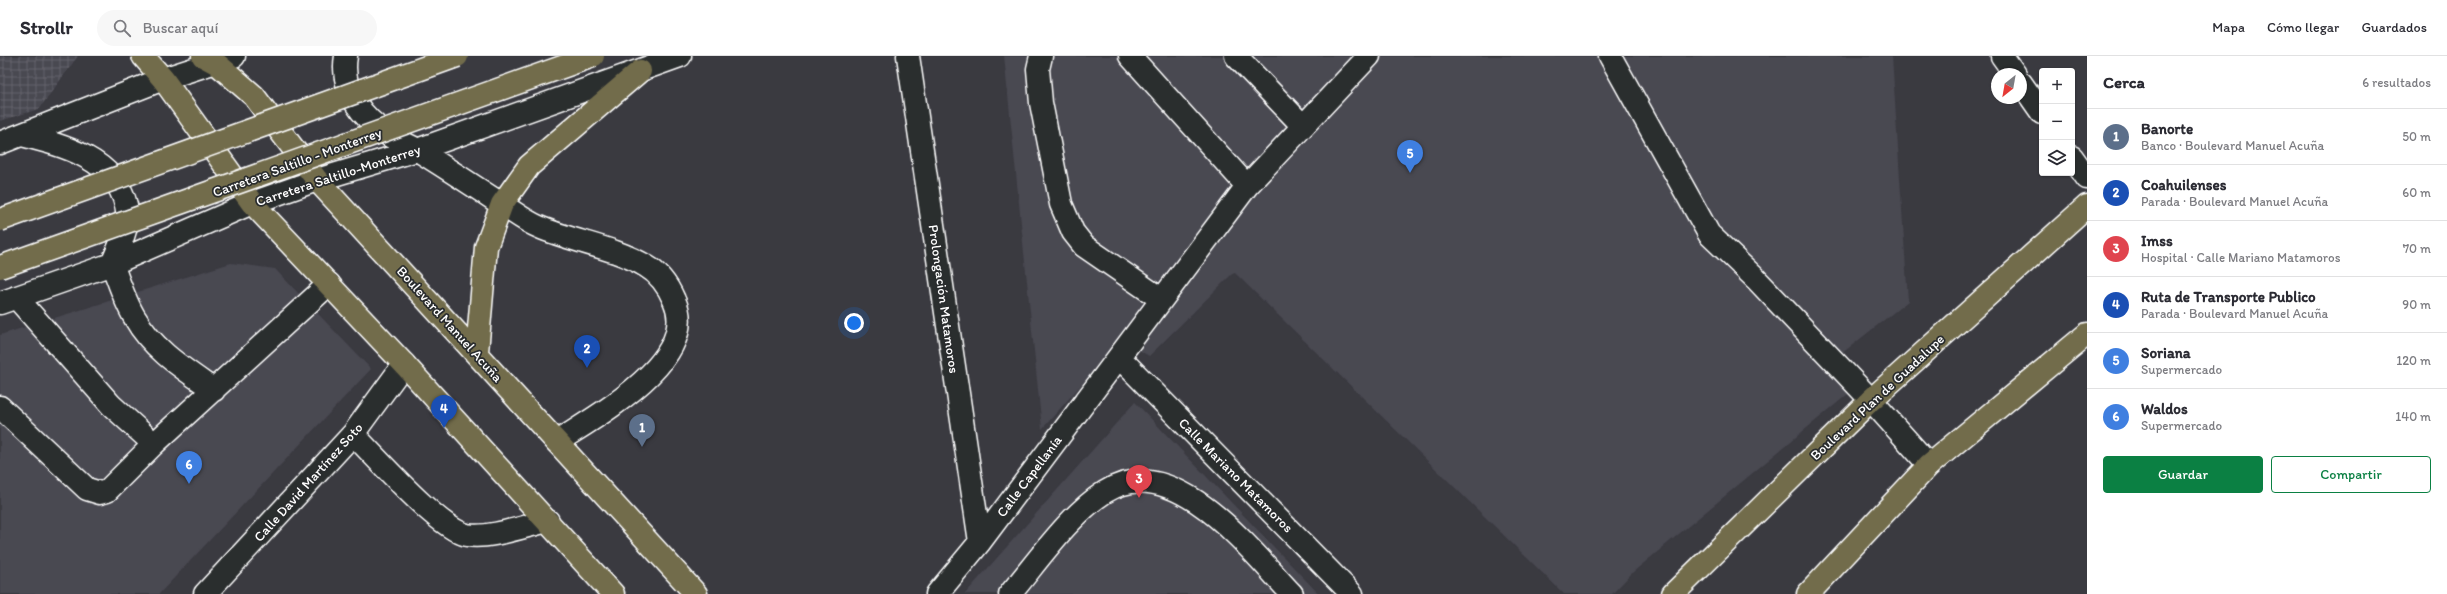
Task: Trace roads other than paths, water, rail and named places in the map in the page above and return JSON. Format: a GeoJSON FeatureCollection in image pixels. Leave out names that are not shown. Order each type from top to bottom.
{"type":"FeatureCollection","features":[{"type":"Feature","properties":{"kind":"main road"},"geometry":{"type":"LineString","coordinates":[[143,56],[163,79],[252,203],[404,364],[613,594]]}},
{"type":"Feature","properties":{"kind":"main road"},"geometry":{"type":"LineString","coordinates":[[0,220],[457,56]]}},
{"type":"Feature","properties":{"kind":"main road","name":"Carretera Saltillo - Monterrey"},"geometry":{"type":"LineString","coordinates":[[0,267],[594,56]]}},
{"type":"Feature","properties":{"kind":"main road","name":"Boulevard Manuel Acuña"},"geometry":{"type":"LineString","coordinates":[[218,58],[254,96],[318,180],[477,352],[696,594]]}},
{"type":"Feature","properties":{"kind":"main road"},"geometry":{"type":"LineString","coordinates":[[477,352],[486,247],[502,204],[529,166],[640,71]]}},
{"type":"Feature","properties":{"kind":"main road","name":"Boulevard Plan de Guadalupe"},"geometry":{"type":"LineString","coordinates":[[1673,594],[1871,400],[2087,206]]}},
{"type":"Feature","properties":{"kind":"main road"},"geometry":{"type":"LineString","coordinates":[[1808,594],[1929,465],[2087,334]]}},
{"type":"Feature","properties":{"kind":"street"},"geometry":{"type":"LineString","coordinates":[[346,56],[344,67],[346,84],[356,106],[368,121],[391,137],[417,150],[540,227],[646,266],[668,286],[679,309],[679,324],[675,340],[667,356],[655,369],[621,399],[557,442]]}},
{"type":"Feature","properties":{"kind":"street","name":"Carretera Saltillo-Monterrey"},"geometry":{"type":"LineString","coordinates":[[8,300],[112,264],[252,203],[318,180],[417,150],[680,56]]}},
{"type":"Feature","properties":{"kind":"street","name":"Prolongación Matamoros"},"geometry":{"type":"LineString","coordinates":[[908,56],[980,542]]}},
{"type":"Feature","properties":{"kind":"street"},"geometry":{"type":"LineString","coordinates":[[1041,56],[1038,69],[1041,103],[1061,204],[1073,232],[1084,246],[1161,299]]}},
{"type":"Feature","properties":{"kind":"street"},"geometry":{"type":"LineString","coordinates":[[1130,56],[1247,186]]}},
{"type":"Feature","properties":{"kind":"street"},"geometry":{"type":"LineString","coordinates":[[1236,56],[1303,126]]}},
{"type":"Feature","properties":{"kind":"street"},"geometry":{"type":"LineString","coordinates":[[1610,56],[1709,234],[1756,279],[1871,400],[1929,465]]}},
{"type":"Feature","properties":{"kind":"street"},"geometry":{"type":"LineString","coordinates":[[2002,56],[2010,68]]}},
{"type":"Feature","properties":{"kind":"street"},"geometry":{"type":"LineString","coordinates":[[0,143],[218,58]]}},
{"type":"Feature","properties":{"kind":"street","name":"Calle Capellanía"},"geometry":{"type":"LineString","coordinates":[[937,594],[980,542],[1247,186],[1303,126],[1361,58]]}},
{"type":"Feature","properties":{"kind":"street"},"geometry":{"type":"LineString","coordinates":[[2027,92],[2039,110]]}},
{"type":"Feature","properties":{"kind":"street"},"geometry":{"type":"LineString","coordinates":[[22,135],[63,145],[86,156],[103,170],[119,188],[127,206],[124,234],[112,264],[134,317],[148,337],[182,368],[214,390]]}},
{"type":"Feature","properties":{"kind":"street"},"geometry":{"type":"LineString","coordinates":[[2075,161],[2087,178]]}},
{"type":"Feature","properties":{"kind":"street"},"geometry":{"type":"LineString","coordinates":[[0,407],[87,489],[100,493],[112,488],[154,444],[330,284]]}},
{"type":"Feature","properties":{"kind":"street"},"geometry":{"type":"LineString","coordinates":[[8,300],[111,405],[154,444]]}},
{"type":"Feature","properties":{"kind":"street","name":"Calle Mariano Matamoros"},"geometry":{"type":"LineString","coordinates":[[1119,357],[1352,594]]}},
{"type":"Feature","properties":{"kind":"street","name":"Calle David Martínez Soto"},"geometry":{"type":"LineString","coordinates":[[205,594],[353,434],[404,364]]}},
{"type":"Feature","properties":{"kind":"street"},"geometry":{"type":"LineString","coordinates":[[353,434],[430,510],[449,526],[466,535],[485,535],[548,521]]}},
{"type":"Feature","properties":{"kind":"street"},"geometry":{"type":"LineString","coordinates":[[1010,594],[1060,534],[1104,492],[1118,485],[1140,482],[1163,485],[1182,493],[1204,506],[1220,518],[1292,594]]}},
{"type":"Feature","properties":{"kind":"place","name":"Soriana"},"geometry":{"type":"Point","coordinates":[1410,173]}},
{"type":"Feature","properties":{"kind":"place","name":"Coahuilenses"},"geometry":{"type":"Point","coordinates":[587,368]}},
{"type":"Feature","properties":{"kind":"place","name":"Ruta de Transporte Publico"},"geometry":{"type":"Point","coordinates":[444,428]}},
{"type":"Feature","properties":{"kind":"place","name":"Banorte"},"geometry":{"type":"Point","coordinates":[642,447]}},
{"type":"Feature","properties":{"kind":"place","name":"Waldos"},"geometry":{"type":"Point","coordinates":[189,484]}},
{"type":"Feature","properties":{"kind":"place","name":"Imss"},"geometry":{"type":"Point","coordinates":[1139,498]}}]}
